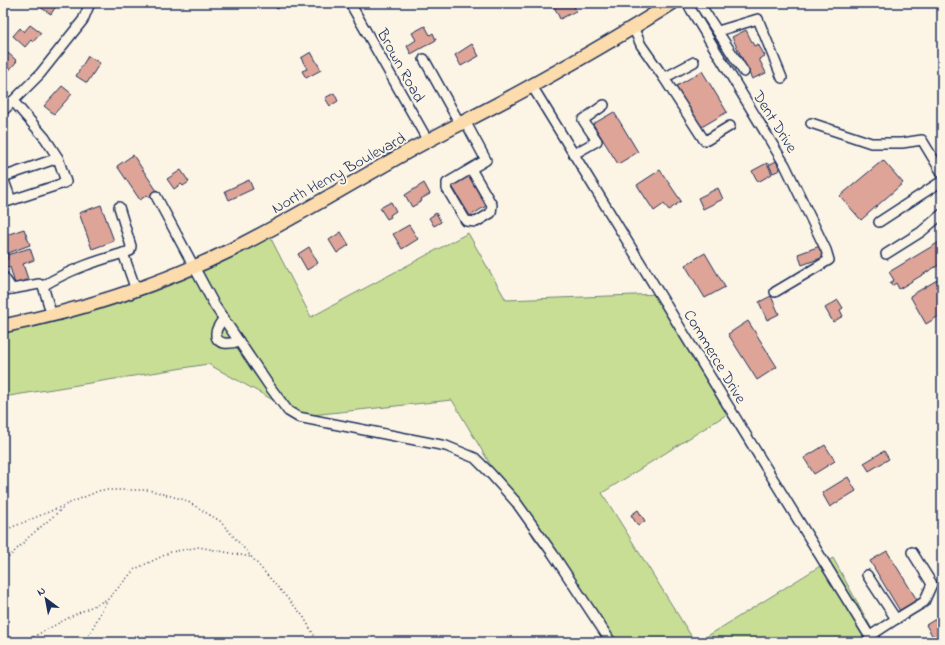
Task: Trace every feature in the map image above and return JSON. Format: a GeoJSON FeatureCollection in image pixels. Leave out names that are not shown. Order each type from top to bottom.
{"type":"FeatureCollection","features":[{"type":"Feature","properties":{"kind":"highway","name":"North Henry Boulevard"},"geometry":{"type":"LineString","coordinates":[[3,326],[52,316],[90,306],[136,290],[234,249],[428,141],[532,86],[672,3]]}},
{"type":"Feature","properties":{"kind":"street"},"geometry":{"type":"LineString","coordinates":[[3,111],[40,74],[83,20],[90,3]]}},
{"type":"Feature","properties":{"kind":"street","name":"Brown Road"},"geometry":{"type":"LineString","coordinates":[[350,3],[428,141]]}},
{"type":"Feature","properties":{"kind":"street","name":"Dent Drive"},"geometry":{"type":"LineString","coordinates":[[687,3],[785,165],[826,250],[829,260],[775,292]]}},
{"type":"Feature","properties":{"kind":"street"},"geometry":{"type":"LineString","coordinates":[[699,3],[744,72]]}},
{"type":"Feature","properties":{"kind":"street"},"geometry":{"type":"LineString","coordinates":[[718,31],[758,19],[782,78]]}},
{"type":"Feature","properties":{"kind":"street"},"geometry":{"type":"LineString","coordinates":[[633,27],[641,45],[704,140],[707,140],[730,126]]}},
{"type":"Feature","properties":{"kind":"street"},"geometry":{"type":"LineString","coordinates":[[424,59],[486,160],[447,183],[447,189],[466,221],[476,222],[491,213],[492,205],[471,169]]}},
{"type":"Feature","properties":{"kind":"street"},"geometry":{"type":"LineString","coordinates":[[664,78],[694,62]]}},
{"type":"Feature","properties":{"kind":"street","name":"Commerce Drive"},"geometry":{"type":"LineString","coordinates":[[532,86],[871,639]]}},
{"type":"Feature","properties":{"kind":"street"},"geometry":{"type":"LineString","coordinates":[[13,101],[45,138],[58,158],[66,182],[7,201],[3,178],[58,158]]}},
{"type":"Feature","properties":{"kind":"street"},"geometry":{"type":"LineString","coordinates":[[574,154],[597,141],[583,120],[604,105]]}},
{"type":"Feature","properties":{"kind":"street"},"geometry":{"type":"LineString","coordinates":[[811,123],[871,143],[902,143],[922,140],[942,173]]}},
{"type":"Feature","properties":{"kind":"street"},"geometry":{"type":"LineString","coordinates":[[879,222],[942,181]]}},
{"type":"Feature","properties":{"kind":"street"},"geometry":{"type":"LineString","coordinates":[[156,196],[216,306],[288,411],[298,417],[446,446],[475,458],[516,502],[553,554],[611,642]]}},
{"type":"Feature","properties":{"kind":"street"},"geometry":{"type":"LineString","coordinates":[[43,286],[57,277],[94,261],[130,251],[131,246],[119,207]]}},
{"type":"Feature","properties":{"kind":"street"},"geometry":{"type":"LineString","coordinates":[[886,254],[921,232],[942,214]]}},
{"type":"Feature","properties":{"kind":"street"},"geometry":{"type":"LineString","coordinates":[[123,253],[136,290]]}},
{"type":"Feature","properties":{"kind":"street"},"geometry":{"type":"LineString","coordinates":[[3,276],[7,289],[38,284],[43,286]]}},
{"type":"Feature","properties":{"kind":"street"},"geometry":{"type":"LineString","coordinates":[[43,286],[52,316]]}},
{"type":"Feature","properties":{"kind":"street"},"geometry":{"type":"LineString","coordinates":[[224,318],[217,329],[217,337],[221,342],[227,344],[239,341]]}},
{"type":"Feature","properties":{"kind":"street"},"geometry":{"type":"LineString","coordinates":[[871,639],[896,619],[924,602],[932,584],[912,552]]}},
{"type":"Feature","properties":{"kind":"street"},"geometry":{"type":"LineString","coordinates":[[867,575],[896,619]]}},
{"type":"Feature","properties":{"kind":"path"},"geometry":{"type":"LineString","coordinates":[[3,531],[101,490],[149,490],[185,500],[220,521],[303,616],[318,642]]}},
{"type":"Feature","properties":{"kind":"path"},"geometry":{"type":"LineString","coordinates":[[3,563],[29,537],[65,506]]}},
{"type":"Feature","properties":{"kind":"path"},"geometry":{"type":"LineString","coordinates":[[85,642],[108,599],[135,569],[171,552],[199,547],[251,557]]}},
{"type":"Feature","properties":{"kind":"path"},"geometry":{"type":"LineString","coordinates":[[27,642],[31,638],[72,616],[108,599]]}},
{"type":"Feature","properties":{"kind":"green space"},"geometry":{"type":"Polygon","coordinates":[[[266,229],[311,317],[468,233],[506,300],[660,294],[729,413],[602,493],[695,642],[616,642],[534,538],[452,400],[302,416],[208,364],[3,397],[3,327],[118,298],[266,229]]]}},
{"type":"Feature","properties":{"kind":"green space"},"geometry":{"type":"Polygon","coordinates":[[[833,558],[879,642],[698,642],[833,558]]]}},
{"type":"Feature","properties":{"kind":"building"},"geometry":{"type":"Polygon","coordinates":[[[58,3],[51,14],[35,4],[58,3]]]}},
{"type":"Feature","properties":{"kind":"building"},"geometry":{"type":"Polygon","coordinates":[[[273,3],[286,3],[277,9],[273,3]]]}},
{"type":"Feature","properties":{"kind":"building"},"geometry":{"type":"Polygon","coordinates":[[[573,3],[576,11],[560,19],[553,4],[573,3]]]}},
{"type":"Feature","properties":{"kind":"building"},"geometry":{"type":"Polygon","coordinates":[[[30,25],[41,33],[33,42],[31,40],[25,47],[13,36],[20,28],[24,32],[30,25]]]}},
{"type":"Feature","properties":{"kind":"building"},"geometry":{"type":"Polygon","coordinates":[[[425,26],[430,35],[433,33],[436,40],[411,54],[407,46],[416,40],[412,33],[425,26]]]}},
{"type":"Feature","properties":{"kind":"building"},"geometry":{"type":"Polygon","coordinates":[[[746,30],[754,46],[758,44],[765,56],[759,59],[766,73],[752,79],[732,37],[746,30]]]}},
{"type":"Feature","properties":{"kind":"building"},"geometry":{"type":"Polygon","coordinates":[[[472,44],[479,56],[461,66],[455,55],[472,44]]]}},
{"type":"Feature","properties":{"kind":"building"},"geometry":{"type":"Polygon","coordinates":[[[311,52],[321,70],[306,78],[302,71],[307,69],[301,58],[311,52]]]}},
{"type":"Feature","properties":{"kind":"building"},"geometry":{"type":"Polygon","coordinates":[[[8,53],[17,61],[5,75],[3,73],[3,59],[8,53]]]}},
{"type":"Feature","properties":{"kind":"building"},"geometry":{"type":"Polygon","coordinates":[[[88,56],[100,63],[87,83],[76,76],[88,56]]]}},
{"type":"Feature","properties":{"kind":"building"},"geometry":{"type":"Polygon","coordinates":[[[702,71],[727,112],[700,128],[675,87],[702,71]]]}},
{"type":"Feature","properties":{"kind":"building"},"geometry":{"type":"Polygon","coordinates":[[[62,86],[72,94],[54,114],[44,106],[62,86]]]}},
{"type":"Feature","properties":{"kind":"building"},"geometry":{"type":"Polygon","coordinates":[[[334,93],[338,101],[330,106],[325,98],[334,93]]]}},
{"type":"Feature","properties":{"kind":"building"},"geometry":{"type":"Polygon","coordinates":[[[614,112],[638,152],[618,164],[593,124],[614,112]]]}},
{"type":"Feature","properties":{"kind":"building"},"geometry":{"type":"Polygon","coordinates":[[[133,155],[157,191],[149,197],[147,195],[140,200],[117,166],[133,155]]]}},
{"type":"Feature","properties":{"kind":"building"},"geometry":{"type":"Polygon","coordinates":[[[883,160],[903,183],[861,220],[840,196],[883,160]]]}},
{"type":"Feature","properties":{"kind":"building"},"geometry":{"type":"Polygon","coordinates":[[[776,161],[780,170],[773,173],[769,165],[776,161]]]}},
{"type":"Feature","properties":{"kind":"building"},"geometry":{"type":"Polygon","coordinates":[[[767,163],[772,174],[758,182],[752,171],[767,163]]]}},
{"type":"Feature","properties":{"kind":"building"},"geometry":{"type":"Polygon","coordinates":[[[181,170],[189,182],[183,186],[181,184],[174,189],[167,179],[181,170]]]}},
{"type":"Feature","properties":{"kind":"building"},"geometry":{"type":"Polygon","coordinates":[[[660,170],[681,201],[669,210],[664,204],[654,211],[637,185],[660,170]]]}},
{"type":"Feature","properties":{"kind":"building"},"geometry":{"type":"Polygon","coordinates":[[[469,176],[486,206],[470,216],[452,186],[469,176]]]}},
{"type":"Feature","properties":{"kind":"building"},"geometry":{"type":"Polygon","coordinates":[[[249,180],[253,189],[229,200],[225,191],[249,180]]]}},
{"type":"Feature","properties":{"kind":"building"},"geometry":{"type":"Polygon","coordinates":[[[424,183],[430,194],[421,199],[422,201],[412,207],[405,195],[424,183]]]}},
{"type":"Feature","properties":{"kind":"building"},"geometry":{"type":"Polygon","coordinates":[[[718,188],[723,199],[703,209],[698,198],[718,188]]]}},
{"type":"Feature","properties":{"kind":"building"},"geometry":{"type":"Polygon","coordinates":[[[391,202],[396,211],[387,219],[380,208],[391,202]]]}},
{"type":"Feature","properties":{"kind":"building"},"geometry":{"type":"Polygon","coordinates":[[[101,205],[114,241],[92,249],[79,213],[101,205]]]}},
{"type":"Feature","properties":{"kind":"building"},"geometry":{"type":"Polygon","coordinates":[[[436,213],[441,222],[434,226],[429,218],[436,213]]]}},
{"type":"Feature","properties":{"kind":"building"},"geometry":{"type":"Polygon","coordinates":[[[409,225],[418,239],[402,249],[393,234],[409,225]]]}},
{"type":"Feature","properties":{"kind":"building"},"geometry":{"type":"Polygon","coordinates":[[[24,229],[30,245],[3,255],[3,236],[24,229]]]}},
{"type":"Feature","properties":{"kind":"building"},"geometry":{"type":"Polygon","coordinates":[[[341,232],[349,245],[337,253],[329,240],[341,232]]]}},
{"type":"Feature","properties":{"kind":"building"},"geometry":{"type":"Polygon","coordinates":[[[941,241],[942,263],[899,289],[896,283],[892,286],[890,283],[894,280],[889,272],[941,241]]]}},
{"type":"Feature","properties":{"kind":"building"},"geometry":{"type":"Polygon","coordinates":[[[820,246],[824,257],[802,265],[798,254],[820,246]]]}},
{"type":"Feature","properties":{"kind":"building"},"geometry":{"type":"Polygon","coordinates":[[[309,247],[318,263],[307,270],[298,254],[309,247]]]}},
{"type":"Feature","properties":{"kind":"building"},"geometry":{"type":"Polygon","coordinates":[[[30,248],[34,260],[23,264],[28,279],[15,284],[10,267],[3,269],[3,260],[8,259],[7,255],[30,248]]]}},
{"type":"Feature","properties":{"kind":"building"},"geometry":{"type":"Polygon","coordinates":[[[705,253],[725,287],[705,298],[685,265],[705,253]]]}},
{"type":"Feature","properties":{"kind":"building"},"geometry":{"type":"Polygon","coordinates":[[[942,277],[942,314],[926,324],[910,296],[942,277]]]}},
{"type":"Feature","properties":{"kind":"building"},"geometry":{"type":"Polygon","coordinates":[[[771,296],[779,314],[767,320],[759,302],[771,296]]]}},
{"type":"Feature","properties":{"kind":"building"},"geometry":{"type":"Polygon","coordinates":[[[838,300],[843,308],[840,310],[843,316],[833,322],[825,308],[838,300]]]}},
{"type":"Feature","properties":{"kind":"building"},"geometry":{"type":"Polygon","coordinates":[[[748,321],[777,367],[757,380],[728,334],[748,321]]]}},
{"type":"Feature","properties":{"kind":"building"},"geometry":{"type":"Polygon","coordinates":[[[825,445],[835,461],[814,474],[804,458],[825,445]]]}},
{"type":"Feature","properties":{"kind":"building"},"geometry":{"type":"Polygon","coordinates":[[[884,451],[889,459],[869,471],[864,463],[884,451]]]}},
{"type":"Feature","properties":{"kind":"building"},"geometry":{"type":"Polygon","coordinates":[[[848,477],[856,491],[830,507],[822,493],[848,477]]]}},
{"type":"Feature","properties":{"kind":"building"},"geometry":{"type":"Polygon","coordinates":[[[638,510],[645,521],[638,526],[631,515],[638,510]]]}},
{"type":"Feature","properties":{"kind":"building"},"geometry":{"type":"Polygon","coordinates":[[[887,551],[917,600],[900,611],[870,561],[887,551]]]}},
{"type":"Feature","properties":{"kind":"building"},"geometry":{"type":"Polygon","coordinates":[[[942,615],[942,642],[936,642],[926,625],[942,615]]]}}]}
